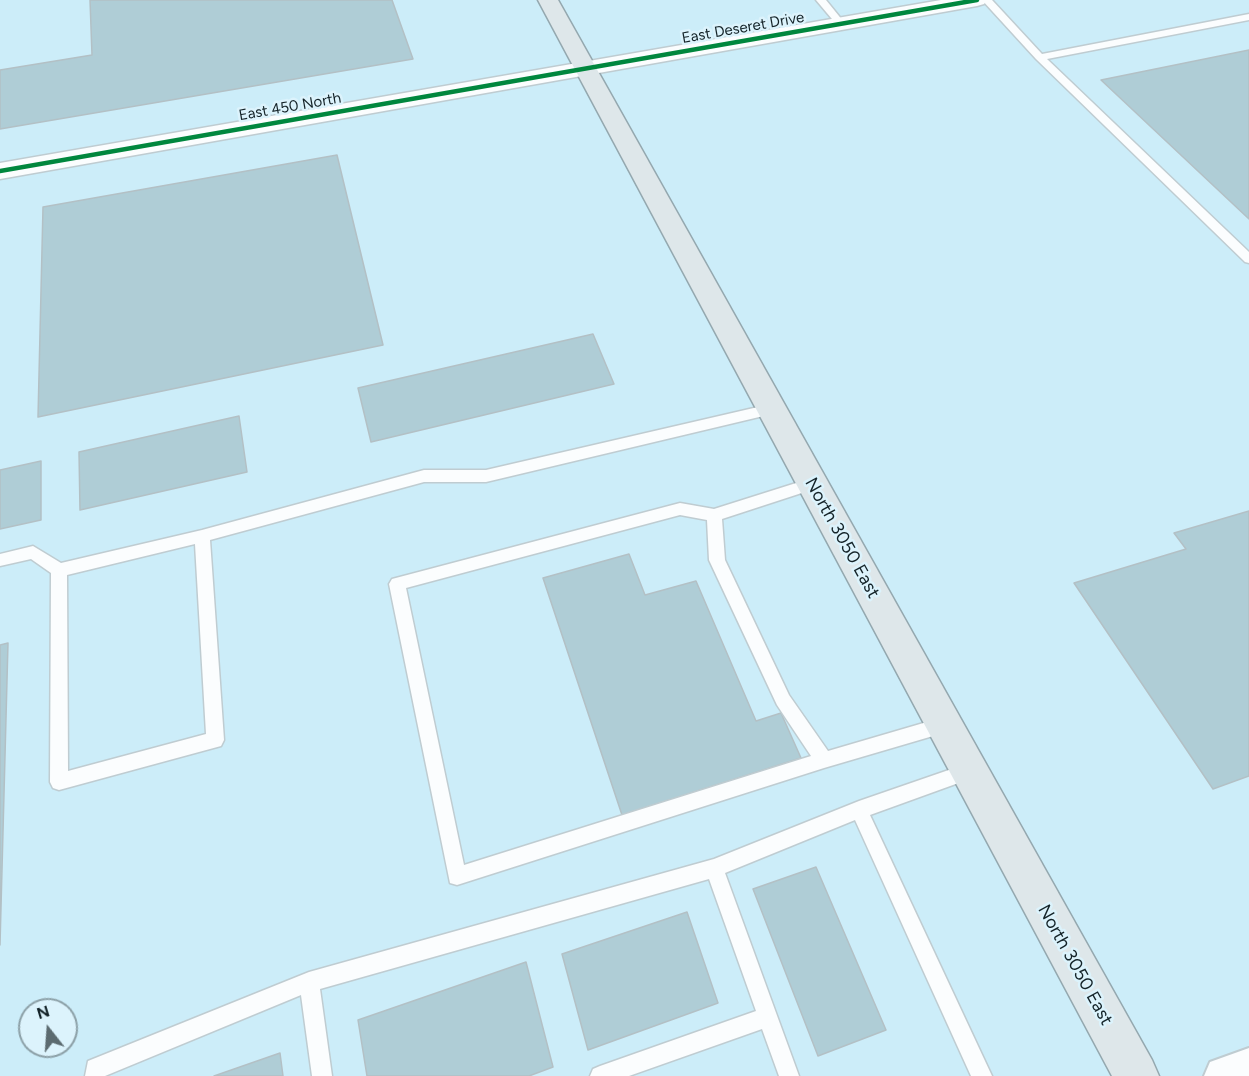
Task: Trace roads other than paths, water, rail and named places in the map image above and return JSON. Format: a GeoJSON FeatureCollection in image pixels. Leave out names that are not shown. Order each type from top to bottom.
{"type":"FeatureCollection","features":[{"type":"Feature","properties":{"kind":"main road","name":"North 3050 East"},"geometry":{"type":"LineString","coordinates":[[548,0],[1136,1076]]}},
{"type":"Feature","properties":{"kind":"street","name":"East Deseret Drive"},"geometry":{"type":"LineString","coordinates":[[584,68],[976,0]]}},
{"type":"Feature","properties":{"kind":"street","name":"East 450 North"},"geometry":{"type":"LineString","coordinates":[[0,171],[584,68]]}},
{"type":"Feature","properties":{"kind":"street"},"geometry":{"type":"LineString","coordinates":[[1224,1076],[1249,1067]]}},
{"type":"Feature","properties":{"kind":"lane"},"geometry":{"type":"LineString","coordinates":[[821,0],[840,23]]}},
{"type":"Feature","properties":{"kind":"lane"},"geometry":{"type":"LineString","coordinates":[[987,0],[1040,57],[1249,259]]}},
{"type":"Feature","properties":{"kind":"lane"},"geometry":{"type":"LineString","coordinates":[[1040,57],[1249,17]]}},
{"type":"Feature","properties":{"kind":"lane"},"geometry":{"type":"LineString","coordinates":[[0,560],[33,552],[59,570],[202,536],[424,476],[486,476],[771,409]]}},
{"type":"Feature","properties":{"kind":"lane"},"geometry":{"type":"LineString","coordinates":[[812,484],[714,515],[680,509],[397,584],[457,876],[824,760],[944,725]]}},
{"type":"Feature","properties":{"kind":"lane"},"geometry":{"type":"LineString","coordinates":[[714,515],[717,560],[783,700],[824,760]]}},
{"type":"Feature","properties":{"kind":"lane"},"geometry":{"type":"LineString","coordinates":[[59,570],[59,782],[215,740],[202,536]]}},
{"type":"Feature","properties":{"kind":"lane"},"geometry":{"type":"LineString","coordinates":[[95,1076],[95,1068],[309,982],[714,868],[859,810],[969,771]]}},
{"type":"Feature","properties":{"kind":"lane"},"geometry":{"type":"LineString","coordinates":[[859,810],[981,1076]]}},
{"type":"Feature","properties":{"kind":"lane"},"geometry":{"type":"LineString","coordinates":[[714,868],[789,1076]]}},
{"type":"Feature","properties":{"kind":"lane"},"geometry":{"type":"LineString","coordinates":[[309,982],[322,1076]]}},
{"type":"Feature","properties":{"kind":"lane"},"geometry":{"type":"LineString","coordinates":[[600,1076],[768,1017]]}}]}
